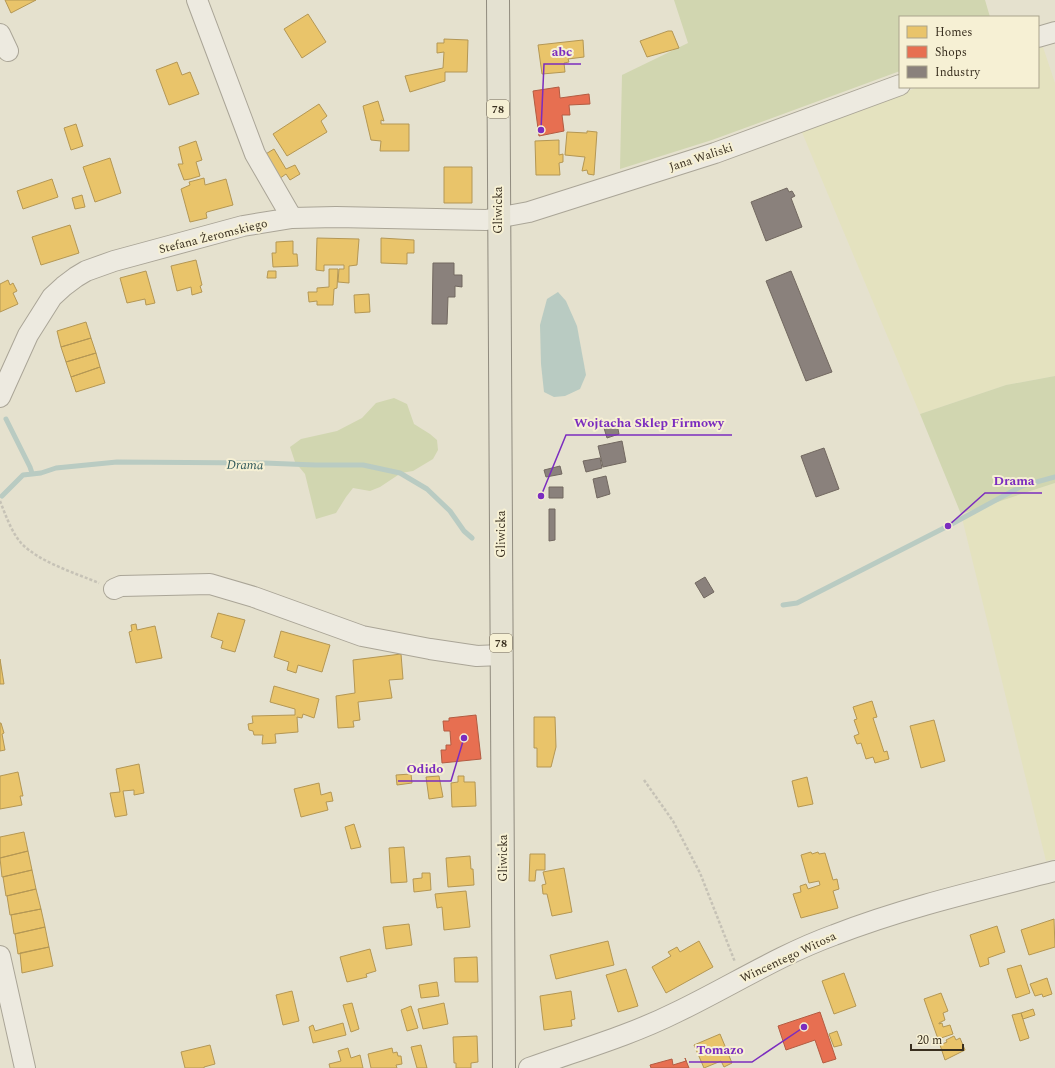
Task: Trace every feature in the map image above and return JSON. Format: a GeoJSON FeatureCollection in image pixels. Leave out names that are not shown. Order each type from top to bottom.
{"type":"FeatureCollection","features":[{"type":"Feature","properties":{"kind":"main road","name":"Gliwicka"},"geometry":{"type":"LineString","coordinates":[[498,0],[504,1068]]}},
{"type":"Feature","properties":{"kind":"street"},"geometry":{"type":"LineString","coordinates":[[197,0],[256,154],[292,218]]}},
{"type":"Feature","properties":{"kind":"street"},"geometry":{"type":"LineString","coordinates":[[1039,37],[1055,32]]}},
{"type":"Feature","properties":{"kind":"street","name":"Jana Waliski"},"geometry":{"type":"LineString","coordinates":[[499,218],[529,212],[715,154],[899,85]]}},
{"type":"Feature","properties":{"kind":"street","name":"Stefana Żeromskiego"},"geometry":{"type":"LineString","coordinates":[[0,397],[28,336],[52,297],[64,286],[86,271],[114,261],[243,226],[292,218],[336,217],[486,220],[499,218]]}},
{"type":"Feature","properties":{"kind":"street"},"geometry":{"type":"LineString","coordinates":[[114,589],[121,586],[210,584],[254,597],[362,636],[477,656],[501,655]]}},
{"type":"Feature","properties":{"kind":"street","name":"Wincentego Witosa"},"geometry":{"type":"LineString","coordinates":[[530,1068],[581,1060],[787,955],[833,935],[878,919],[935,902],[1055,871]]}},
{"type":"Feature","properties":{"kind":"street"},"geometry":{"type":"LineString","coordinates":[[0,956],[24,1068]]}},
{"type":"Feature","properties":{"kind":"path"},"geometry":{"type":"LineString","coordinates":[[0,501],[10,526],[22,543],[28,548],[50,563],[114,589]]}},
{"type":"Feature","properties":{"kind":"path"},"geometry":{"type":"LineString","coordinates":[[644,780],[673,821],[700,873],[741,978]]}},
{"type":"Feature","properties":{"kind":"shaded area"},"geometry":{"type":"Polygon","coordinates":[[[1043,47],[1055,83],[1055,376],[1006,385],[920,414],[801,130],[916,88],[1039,88],[1039,48],[1043,47]]]}},
{"type":"Feature","properties":{"kind":"shaded area"},"geometry":{"type":"Polygon","coordinates":[[[558,292],[566,301],[577,326],[586,375],[580,389],[565,396],[554,397],[544,392],[541,364],[540,325],[547,299],[558,292]]]}},
{"type":"Feature","properties":{"kind":"shaded area"},"geometry":{"type":"Polygon","coordinates":[[[1055,483],[1055,859],[1046,861],[961,514],[1055,483]]]}},
{"type":"Feature","properties":{"kind":"green space"},"geometry":{"type":"Polygon","coordinates":[[[674,0],[985,0],[990,16],[899,16],[899,71],[712,140],[620,169],[622,75],[688,43],[674,0]]]}},
{"type":"Feature","properties":{"kind":"green space"},"geometry":{"type":"Polygon","coordinates":[[[1055,376],[1055,483],[961,514],[920,414],[1006,385],[1055,376]]]}},
{"type":"Feature","properties":{"kind":"green space"},"geometry":{"type":"Polygon","coordinates":[[[394,398],[407,404],[414,424],[437,440],[438,450],[433,459],[413,471],[401,473],[380,487],[370,491],[353,488],[336,513],[316,519],[305,474],[295,462],[290,447],[301,439],[337,431],[362,418],[376,403],[394,398]]]}},
{"type":"Feature","properties":{"kind":"building: Homes"},"geometry":{"type":"Polygon","coordinates":[[[5,0],[36,0],[11,13],[5,0]]]}},
{"type":"Feature","properties":{"kind":"building: Homes"},"geometry":{"type":"Polygon","coordinates":[[[308,14],[326,42],[302,58],[284,29],[308,14]]]}},
{"type":"Feature","properties":{"kind":"building: Homes"},"geometry":{"type":"Polygon","coordinates":[[[672,31],[679,48],[647,57],[640,41],[672,31]]]}},
{"type":"Feature","properties":{"kind":"building: Homes"},"geometry":{"type":"Polygon","coordinates":[[[444,39],[468,40],[467,72],[445,72],[445,81],[410,92],[405,76],[443,68],[444,52],[437,53],[437,43],[444,43],[444,39]]]}},
{"type":"Feature","properties":{"kind":"building: Homes"},"geometry":{"type":"Polygon","coordinates":[[[583,40],[584,57],[568,59],[569,62],[564,63],[565,72],[542,74],[538,45],[583,40]]]}},
{"type":"Feature","properties":{"kind":"building: Homes"},"geometry":{"type":"Polygon","coordinates":[[[177,62],[182,75],[190,72],[199,94],[169,105],[156,70],[177,62]]]}},
{"type":"Feature","properties":{"kind":"building: Homes"},"geometry":{"type":"Polygon","coordinates":[[[378,101],[384,121],[381,120],[381,124],[409,124],[409,151],[380,151],[381,141],[371,140],[363,106],[378,101]]]}},
{"type":"Feature","properties":{"kind":"building: Homes"},"geometry":{"type":"Polygon","coordinates":[[[319,104],[327,116],[321,121],[327,132],[287,156],[273,134],[319,104]]]}},
{"type":"Feature","properties":{"kind":"building: Homes"},"geometry":{"type":"Polygon","coordinates":[[[76,124],[83,146],[71,150],[64,128],[76,124]]]}},
{"type":"Feature","properties":{"kind":"building: Homes"},"geometry":{"type":"Polygon","coordinates":[[[587,131],[597,132],[594,175],[588,174],[587,170],[582,171],[585,157],[565,155],[567,132],[587,133],[587,131]]]}},
{"type":"Feature","properties":{"kind":"building: Homes"},"geometry":{"type":"Polygon","coordinates":[[[559,140],[559,155],[563,154],[563,162],[559,163],[560,175],[536,175],[535,141],[559,140]]]}},
{"type":"Feature","properties":{"kind":"building: Homes"},"geometry":{"type":"Polygon","coordinates":[[[196,141],[202,160],[196,162],[200,176],[184,180],[178,164],[183,164],[179,147],[196,141]]]}},
{"type":"Feature","properties":{"kind":"building: Homes"},"geometry":{"type":"Polygon","coordinates":[[[274,149],[286,169],[295,165],[300,174],[290,180],[286,174],[276,181],[264,155],[274,149]]]}},
{"type":"Feature","properties":{"kind":"building: Homes"},"geometry":{"type":"Polygon","coordinates":[[[110,158],[121,193],[95,202],[83,167],[110,158]]]}},
{"type":"Feature","properties":{"kind":"building: Homes"},"geometry":{"type":"Polygon","coordinates":[[[444,167],[472,167],[472,203],[444,203],[444,167]]]}},
{"type":"Feature","properties":{"kind":"building: Homes"},"geometry":{"type":"Polygon","coordinates":[[[204,178],[205,185],[226,179],[233,205],[207,212],[207,218],[190,222],[181,189],[190,185],[189,182],[204,178]]]}},
{"type":"Feature","properties":{"kind":"building: Homes"},"geometry":{"type":"Polygon","coordinates":[[[52,179],[58,197],[23,209],[17,191],[52,179]]]}},
{"type":"Feature","properties":{"kind":"building: Homes"},"geometry":{"type":"Polygon","coordinates":[[[82,195],[85,207],[75,209],[72,198],[82,195]]]}},
{"type":"Feature","properties":{"kind":"building: Homes"},"geometry":{"type":"Polygon","coordinates":[[[70,225],[79,253],[41,265],[32,237],[70,225]]]}},
{"type":"Feature","properties":{"kind":"building: Homes"},"geometry":{"type":"Polygon","coordinates":[[[317,238],[359,239],[357,265],[349,266],[349,283],[338,282],[339,269],[344,269],[344,265],[324,265],[324,271],[316,270],[317,238]]]}},
{"type":"Feature","properties":{"kind":"building: Homes"},"geometry":{"type":"Polygon","coordinates":[[[381,238],[414,240],[414,253],[407,253],[407,264],[381,263],[381,238]]]}},
{"type":"Feature","properties":{"kind":"building: Homes"},"geometry":{"type":"Polygon","coordinates":[[[293,241],[293,254],[297,254],[298,266],[273,267],[272,253],[276,253],[276,242],[293,241]]]}},
{"type":"Feature","properties":{"kind":"building: Homes"},"geometry":{"type":"Polygon","coordinates":[[[196,260],[202,285],[200,286],[202,292],[192,295],[191,287],[177,291],[171,266],[196,260]]]}},
{"type":"Feature","properties":{"kind":"building: Homes"},"geometry":{"type":"Polygon","coordinates":[[[329,269],[338,269],[337,288],[334,289],[333,305],[317,305],[317,301],[309,302],[308,292],[317,292],[317,288],[329,287],[329,269]]]}},
{"type":"Feature","properties":{"kind":"building: Homes"},"geometry":{"type":"Polygon","coordinates":[[[146,271],[155,303],[146,305],[145,299],[127,303],[120,278],[146,271]]]}},
{"type":"Feature","properties":{"kind":"building: Homes"},"geometry":{"type":"Polygon","coordinates":[[[268,271],[276,271],[276,278],[267,278],[268,271]]]}},
{"type":"Feature","properties":{"kind":"building: Homes"},"geometry":{"type":"Polygon","coordinates":[[[8,280],[10,285],[13,283],[17,291],[13,293],[18,304],[0,312],[0,284],[8,280]]]}},
{"type":"Feature","properties":{"kind":"building: Homes"},"geometry":{"type":"Polygon","coordinates":[[[369,294],[370,312],[355,313],[354,295],[369,294]]]}},
{"type":"Feature","properties":{"kind":"building: Homes"},"geometry":{"type":"Polygon","coordinates":[[[86,322],[91,338],[61,347],[57,331],[86,322]]]}},
{"type":"Feature","properties":{"kind":"building: Homes"},"geometry":{"type":"Polygon","coordinates":[[[91,338],[96,353],[66,362],[61,347],[91,338]]]}},
{"type":"Feature","properties":{"kind":"building: Homes"},"geometry":{"type":"Polygon","coordinates":[[[96,353],[100,367],[71,377],[66,362],[96,353]]]}},
{"type":"Feature","properties":{"kind":"building: Homes"},"geometry":{"type":"Polygon","coordinates":[[[100,367],[105,383],[76,392],[71,377],[100,367]]]}},
{"type":"Feature","properties":{"kind":"building: Homes"},"geometry":{"type":"Polygon","coordinates":[[[218,613],[245,620],[235,652],[221,648],[223,641],[211,637],[218,613]]]}},
{"type":"Feature","properties":{"kind":"building: Homes"},"geometry":{"type":"Polygon","coordinates":[[[136,624],[137,630],[155,626],[162,658],[136,663],[129,632],[132,631],[131,625],[136,624]]]}},
{"type":"Feature","properties":{"kind":"building: Homes"},"geometry":{"type":"Polygon","coordinates":[[[281,631],[330,645],[322,672],[298,665],[296,673],[287,670],[289,662],[274,657],[281,631]]]}},
{"type":"Feature","properties":{"kind":"building: Homes"},"geometry":{"type":"Polygon","coordinates":[[[401,654],[403,679],[389,680],[392,698],[358,702],[360,720],[353,721],[354,727],[338,728],[336,696],[355,693],[353,660],[401,654]]]}},
{"type":"Feature","properties":{"kind":"building: Homes"},"geometry":{"type":"Polygon","coordinates":[[[0,659],[4,684],[0,684],[0,659]]]}},
{"type":"Feature","properties":{"kind":"building: Homes"},"geometry":{"type":"Polygon","coordinates":[[[274,686],[319,699],[314,718],[303,714],[302,718],[297,717],[298,732],[275,734],[276,743],[262,744],[263,735],[254,735],[253,731],[249,730],[248,724],[253,723],[252,716],[295,715],[295,709],[270,702],[274,686]]]}},
{"type":"Feature","properties":{"kind":"building: Homes"},"geometry":{"type":"Polygon","coordinates":[[[872,701],[877,717],[873,718],[884,752],[887,751],[889,759],[875,763],[873,757],[866,759],[861,743],[857,744],[854,736],[859,734],[854,720],[857,719],[853,707],[872,701]]]}},
{"type":"Feature","properties":{"kind":"building: Homes"},"geometry":{"type":"Polygon","coordinates":[[[534,717],[555,717],[556,747],[551,767],[537,767],[537,748],[534,748],[534,717]]]}},
{"type":"Feature","properties":{"kind":"building: Homes"},"geometry":{"type":"Polygon","coordinates":[[[934,720],[945,761],[921,768],[910,726],[934,720]]]}},
{"type":"Feature","properties":{"kind":"building: Homes"},"geometry":{"type":"Polygon","coordinates":[[[0,723],[4,733],[2,734],[5,750],[0,751],[0,723]]]}},
{"type":"Feature","properties":{"kind":"building: Homes"},"geometry":{"type":"Polygon","coordinates":[[[139,764],[144,793],[134,795],[134,790],[123,791],[127,815],[115,817],[110,793],[120,792],[116,769],[139,764]]]}},
{"type":"Feature","properties":{"kind":"building: Homes"},"geometry":{"type":"Polygon","coordinates":[[[18,772],[23,796],[20,796],[22,805],[0,809],[0,776],[18,772]]]}},
{"type":"Feature","properties":{"kind":"building: Homes"},"geometry":{"type":"Polygon","coordinates":[[[411,774],[412,783],[397,785],[396,775],[411,774]]]}},
{"type":"Feature","properties":{"kind":"building: Homes"},"geometry":{"type":"Polygon","coordinates":[[[439,776],[443,797],[429,799],[426,777],[439,776]]]}},
{"type":"Feature","properties":{"kind":"building: Homes"},"geometry":{"type":"Polygon","coordinates":[[[458,776],[464,776],[464,782],[475,782],[476,806],[452,807],[451,783],[458,782],[458,776]]]}},
{"type":"Feature","properties":{"kind":"building: Homes"},"geometry":{"type":"Polygon","coordinates":[[[807,777],[813,804],[798,807],[792,781],[807,777]]]}},
{"type":"Feature","properties":{"kind":"building: Homes"},"geometry":{"type":"Polygon","coordinates":[[[319,783],[321,795],[331,792],[333,801],[326,802],[328,810],[301,817],[294,789],[319,783]]]}},
{"type":"Feature","properties":{"kind":"building: Homes"},"geometry":{"type":"Polygon","coordinates":[[[354,824],[361,847],[351,849],[345,827],[354,824]]]}},
{"type":"Feature","properties":{"kind":"building: Homes"},"geometry":{"type":"Polygon","coordinates":[[[24,832],[28,851],[0,858],[0,837],[24,832]]]}},
{"type":"Feature","properties":{"kind":"building: Homes"},"geometry":{"type":"Polygon","coordinates":[[[404,847],[407,882],[391,883],[389,848],[404,847]]]}},
{"type":"Feature","properties":{"kind":"building: Homes"},"geometry":{"type":"Polygon","coordinates":[[[28,851],[32,870],[2,877],[0,858],[28,851]]]}},
{"type":"Feature","properties":{"kind":"building: Homes"},"geometry":{"type":"Polygon","coordinates":[[[811,852],[812,854],[818,852],[819,854],[825,853],[833,880],[837,879],[839,889],[833,891],[838,908],[801,918],[793,894],[801,892],[800,886],[806,884],[808,889],[820,885],[819,881],[809,883],[801,855],[811,852]]]}},
{"type":"Feature","properties":{"kind":"building: Homes"},"geometry":{"type":"Polygon","coordinates":[[[530,854],[545,854],[545,870],[536,870],[535,881],[529,881],[530,854]]]}},
{"type":"Feature","properties":{"kind":"building: Homes"},"geometry":{"type":"Polygon","coordinates":[[[470,856],[474,885],[448,887],[446,858],[470,856]]]}},
{"type":"Feature","properties":{"kind":"building: Homes"},"geometry":{"type":"Polygon","coordinates":[[[564,868],[572,912],[552,916],[547,894],[543,894],[542,885],[546,884],[543,872],[564,868]]]}},
{"type":"Feature","properties":{"kind":"building: Homes"},"geometry":{"type":"Polygon","coordinates":[[[32,870],[36,889],[6,896],[3,877],[32,870]]]}},
{"type":"Feature","properties":{"kind":"building: Homes"},"geometry":{"type":"Polygon","coordinates":[[[422,873],[430,873],[431,890],[414,892],[413,879],[422,878],[422,873]]]}},
{"type":"Feature","properties":{"kind":"building: Homes"},"geometry":{"type":"Polygon","coordinates":[[[36,889],[41,909],[10,915],[7,896],[36,889]]]}},
{"type":"Feature","properties":{"kind":"building: Homes"},"geometry":{"type":"Polygon","coordinates":[[[466,891],[470,927],[444,930],[442,907],[437,908],[435,894],[466,891]]]}},
{"type":"Feature","properties":{"kind":"building: Homes"},"geometry":{"type":"Polygon","coordinates":[[[41,909],[45,927],[14,934],[11,915],[41,909]]]}},
{"type":"Feature","properties":{"kind":"building: Homes"},"geometry":{"type":"Polygon","coordinates":[[[1054,919],[1055,947],[1029,955],[1021,930],[1054,919]]]}},
{"type":"Feature","properties":{"kind":"building: Homes"},"geometry":{"type":"Polygon","coordinates":[[[409,924],[412,945],[386,949],[383,927],[409,924]]]}},
{"type":"Feature","properties":{"kind":"building: Homes"},"geometry":{"type":"Polygon","coordinates":[[[997,926],[1005,952],[988,958],[989,964],[980,967],[970,935],[997,926]]]}},
{"type":"Feature","properties":{"kind":"building: Homes"},"geometry":{"type":"Polygon","coordinates":[[[45,927],[49,947],[18,954],[15,934],[45,927]]]}},
{"type":"Feature","properties":{"kind":"building: Homes"},"geometry":{"type":"Polygon","coordinates":[[[608,941],[614,965],[556,979],[550,955],[608,941]]]}},
{"type":"Feature","properties":{"kind":"building: Homes"},"geometry":{"type":"Polygon","coordinates":[[[699,941],[713,967],[666,993],[652,967],[671,956],[668,952],[677,947],[680,952],[699,941]]]}},
{"type":"Feature","properties":{"kind":"building: Homes"},"geometry":{"type":"Polygon","coordinates":[[[49,947],[53,966],[22,973],[20,953],[49,947]]]}},
{"type":"Feature","properties":{"kind":"building: Homes"},"geometry":{"type":"Polygon","coordinates":[[[370,949],[376,971],[366,974],[367,977],[347,982],[340,957],[370,949]]]}},
{"type":"Feature","properties":{"kind":"building: Homes"},"geometry":{"type":"Polygon","coordinates":[[[477,957],[478,982],[455,982],[454,958],[477,957]]]}},
{"type":"Feature","properties":{"kind":"building: Homes"},"geometry":{"type":"Polygon","coordinates":[[[1021,965],[1030,993],[1016,998],[1007,969],[1021,965]]]}},
{"type":"Feature","properties":{"kind":"building: Homes"},"geometry":{"type":"Polygon","coordinates":[[[626,969],[638,1006],[618,1012],[606,975],[626,969]]]}},
{"type":"Feature","properties":{"kind":"building: Homes"},"geometry":{"type":"Polygon","coordinates":[[[844,973],[856,1006],[834,1014],[822,981],[844,973]]]}},
{"type":"Feature","properties":{"kind":"building: Homes"},"geometry":{"type":"Polygon","coordinates":[[[1047,978],[1052,994],[1043,997],[1042,994],[1035,996],[1030,984],[1047,978]]]}},
{"type":"Feature","properties":{"kind":"building: Homes"},"geometry":{"type":"Polygon","coordinates":[[[437,982],[439,996],[421,998],[419,985],[437,982]]]}},
{"type":"Feature","properties":{"kind":"building: Homes"},"geometry":{"type":"Polygon","coordinates":[[[292,991],[299,1021],[283,1025],[276,995],[292,991]]]}},
{"type":"Feature","properties":{"kind":"building: Homes"},"geometry":{"type":"Polygon","coordinates":[[[571,991],[575,1019],[571,1020],[572,1026],[544,1030],[540,996],[571,991]]]}},
{"type":"Feature","properties":{"kind":"building: Homes"},"geometry":{"type":"Polygon","coordinates":[[[941,993],[948,1011],[943,1013],[945,1020],[939,1024],[942,1023],[943,1027],[950,1025],[953,1034],[938,1039],[924,999],[941,993]]]}},
{"type":"Feature","properties":{"kind":"building: Homes"},"geometry":{"type":"Polygon","coordinates":[[[352,1003],[359,1029],[351,1032],[343,1005],[352,1003]]]}},
{"type":"Feature","properties":{"kind":"building: Homes"},"geometry":{"type":"Polygon","coordinates":[[[444,1003],[448,1024],[423,1029],[418,1009],[444,1003]]]}},
{"type":"Feature","properties":{"kind":"building: Homes"},"geometry":{"type":"Polygon","coordinates":[[[411,1006],[418,1028],[407,1031],[401,1010],[411,1006]]]}},
{"type":"Feature","properties":{"kind":"building: Homes"},"geometry":{"type":"Polygon","coordinates":[[[1033,1009],[1035,1015],[1023,1019],[1021,1013],[1033,1009]]]}},
{"type":"Feature","properties":{"kind":"building: Homes"},"geometry":{"type":"Polygon","coordinates":[[[1021,1013],[1029,1038],[1020,1041],[1012,1015],[1021,1013]]]}},
{"type":"Feature","properties":{"kind":"building: Homes"},"geometry":{"type":"Polygon","coordinates":[[[343,1023],[346,1035],[313,1043],[309,1027],[313,1025],[315,1031],[343,1023]]]}},
{"type":"Feature","properties":{"kind":"building: Homes"},"geometry":{"type":"Polygon","coordinates":[[[837,1031],[842,1045],[834,1047],[829,1034],[837,1031]]]}},
{"type":"Feature","properties":{"kind":"building: Homes"},"geometry":{"type":"Polygon","coordinates":[[[720,1034],[732,1063],[724,1067],[721,1061],[704,1068],[694,1045],[720,1034]]]}},
{"type":"Feature","properties":{"kind":"building: Homes"},"geometry":{"type":"Polygon","coordinates":[[[477,1036],[478,1062],[471,1063],[471,1068],[456,1068],[456,1063],[454,1063],[453,1037],[477,1036]]]}},
{"type":"Feature","properties":{"kind":"building: Homes"},"geometry":{"type":"Polygon","coordinates":[[[954,1036],[956,1040],[960,1038],[965,1050],[945,1060],[940,1045],[947,1042],[946,1040],[954,1036]]]}},
{"type":"Feature","properties":{"kind":"building: Homes"},"geometry":{"type":"Polygon","coordinates":[[[210,1045],[215,1064],[204,1068],[185,1068],[181,1052],[210,1045]]]}},
{"type":"Feature","properties":{"kind":"building: Homes"},"geometry":{"type":"Polygon","coordinates":[[[421,1045],[427,1068],[417,1068],[411,1047],[421,1045]]]}},
{"type":"Feature","properties":{"kind":"building: Homes"},"geometry":{"type":"Polygon","coordinates":[[[348,1048],[351,1058],[360,1055],[363,1068],[330,1068],[329,1064],[341,1061],[338,1051],[348,1048]]]}},
{"type":"Feature","properties":{"kind":"building: Homes"},"geometry":{"type":"Polygon","coordinates":[[[392,1048],[393,1053],[397,1052],[398,1056],[401,1056],[402,1064],[396,1065],[397,1068],[371,1068],[368,1054],[392,1048]]]}},
{"type":"Feature","properties":{"kind":"building: Shops"},"geometry":{"type":"Polygon","coordinates":[[[559,87],[560,98],[589,94],[590,104],[569,105],[570,115],[562,115],[564,131],[539,136],[533,91],[559,87]]]}},
{"type":"Feature","properties":{"kind":"building: Shops"},"geometry":{"type":"Polygon","coordinates":[[[476,715],[481,759],[442,763],[441,750],[446,750],[446,745],[451,745],[450,731],[444,731],[443,721],[449,721],[449,718],[476,715]]]}},
{"type":"Feature","properties":{"kind":"building: Shops"},"geometry":{"type":"Polygon","coordinates":[[[820,1012],[836,1059],[823,1063],[815,1040],[786,1050],[778,1026],[820,1012]]]}},
{"type":"Feature","properties":{"kind":"building: Shops"},"geometry":{"type":"Polygon","coordinates":[[[685,1058],[689,1068],[651,1068],[650,1065],[672,1059],[673,1065],[686,1061],[685,1058]]]}},
{"type":"Feature","properties":{"kind":"building: Industry"},"geometry":{"type":"Polygon","coordinates":[[[787,188],[789,192],[792,191],[795,196],[791,198],[802,227],[766,241],[751,202],[787,188]]]}},
{"type":"Feature","properties":{"kind":"building: Industry"},"geometry":{"type":"Polygon","coordinates":[[[433,263],[454,263],[454,275],[462,275],[462,287],[455,286],[455,297],[448,297],[447,324],[432,324],[433,263]]]}},
{"type":"Feature","properties":{"kind":"building: Industry"},"geometry":{"type":"Polygon","coordinates":[[[791,271],[832,372],[806,381],[766,281],[791,271]]]}},
{"type":"Feature","properties":{"kind":"building: Industry"},"geometry":{"type":"Polygon","coordinates":[[[617,424],[619,434],[607,438],[604,428],[617,424]]]}},
{"type":"Feature","properties":{"kind":"building: Industry"},"geometry":{"type":"Polygon","coordinates":[[[622,441],[626,462],[603,467],[598,446],[622,441]]]}},
{"type":"Feature","properties":{"kind":"building: Industry"},"geometry":{"type":"Polygon","coordinates":[[[824,448],[839,489],[816,497],[801,456],[824,448]]]}},
{"type":"Feature","properties":{"kind":"building: Industry"},"geometry":{"type":"Polygon","coordinates":[[[600,458],[602,468],[586,472],[583,461],[600,458]]]}},
{"type":"Feature","properties":{"kind":"building: Industry"},"geometry":{"type":"Polygon","coordinates":[[[560,466],[562,474],[546,477],[544,470],[560,466]]]}},
{"type":"Feature","properties":{"kind":"building: Industry"},"geometry":{"type":"Polygon","coordinates":[[[606,476],[610,494],[597,498],[593,479],[606,476]]]}},
{"type":"Feature","properties":{"kind":"building: Industry"},"geometry":{"type":"Polygon","coordinates":[[[549,487],[563,487],[563,498],[549,498],[549,487]]]}},
{"type":"Feature","properties":{"kind":"building: Industry"},"geometry":{"type":"Polygon","coordinates":[[[549,509],[555,509],[555,540],[549,541],[549,509]]]}},
{"type":"Feature","properties":{"kind":"building: Industry"},"geometry":{"type":"Polygon","coordinates":[[[705,577],[714,592],[704,598],[695,583],[705,577]]]}},
{"type":"Feature","properties":{"kind":"waterway"},"geometry":{"type":"LineString","coordinates":[[6,419],[32,473]]}},
{"type":"Feature","properties":{"kind":"waterway","name":"Drama"},"geometry":{"type":"LineString","coordinates":[[2,496],[23,475],[41,473],[56,468],[117,462],[363,465],[400,473],[427,489],[450,511],[464,531],[472,538]]}},
{"type":"Feature","properties":{"kind":"waterway","name":"Drama"},"geometry":{"type":"LineString","coordinates":[[783,605],[797,603],[948,526],[1022,486],[1055,477]]}},
{"type":"Feature","properties":{"kind":"place","name":"abc"},"geometry":{"type":"Point","coordinates":[541,130]}},
{"type":"Feature","properties":{"kind":"place","name":"Wojtacha Sklep Firmowy"},"geometry":{"type":"Point","coordinates":[541,496]}},
{"type":"Feature","properties":{"kind":"place","name":"Drama"},"geometry":{"type":"Point","coordinates":[948,526]}},
{"type":"Feature","properties":{"kind":"place","name":"Odido"},"geometry":{"type":"Point","coordinates":[464,738]}},
{"type":"Feature","properties":{"kind":"place","name":"Tomazo"},"geometry":{"type":"Point","coordinates":[804,1027]}}]}
